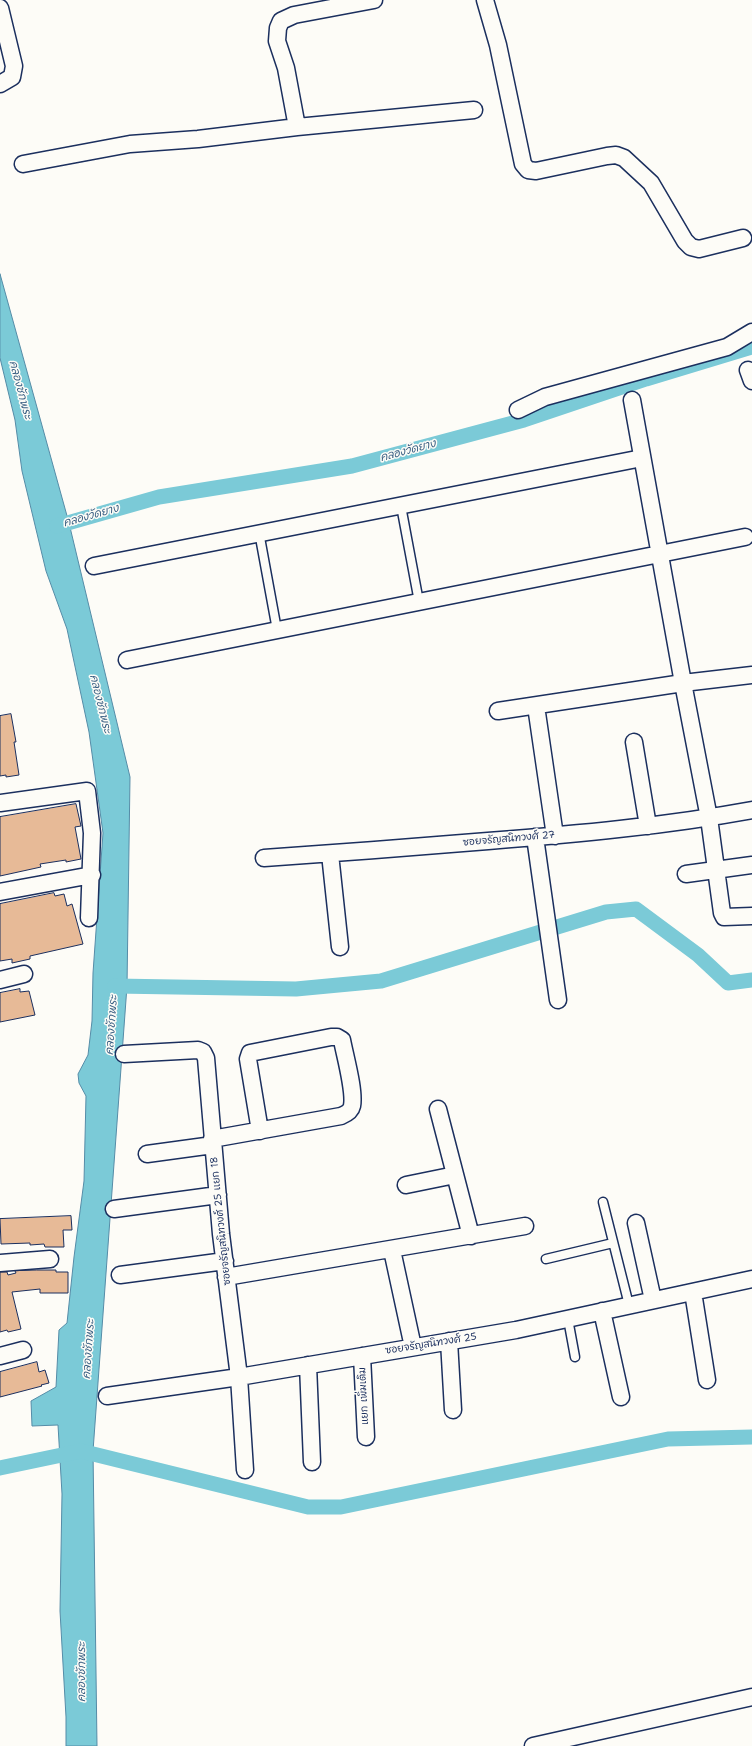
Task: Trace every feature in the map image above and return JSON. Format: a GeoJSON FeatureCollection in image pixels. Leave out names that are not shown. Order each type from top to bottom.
{"type":"FeatureCollection","features":[{"type":"Feature","properties":{"kind":"street"},"geometry":{"type":"LineString","coordinates":[[298,127],[286,68],[277,41],[278,28],[281,21],[294,14],[374,0]]}},
{"type":"Feature","properties":{"kind":"street"},"geometry":{"type":"LineString","coordinates":[[485,0],[498,45],[524,164],[528,170],[536,171],[616,155],[624,158],[651,183],[685,241],[691,248],[699,249],[743,238]]}},
{"type":"Feature","properties":{"kind":"street"},"geometry":{"type":"LineString","coordinates":[[0,8],[14,66],[12,77],[0,84]]}},
{"type":"Feature","properties":{"kind":"street"},"geometry":{"type":"LineString","coordinates":[[23,164],[130,144],[198,139],[298,127],[474,110]]}},
{"type":"Feature","properties":{"kind":"street"},"geometry":{"type":"LineString","coordinates":[[518,410],[545,397],[727,347],[752,332]]}},
{"type":"Feature","properties":{"kind":"street"},"geometry":{"type":"LineString","coordinates":[[632,400],[709,818],[722,913],[724,917],[752,916]]}},
{"type":"Feature","properties":{"kind":"street"},"geometry":{"type":"LineString","coordinates":[[94,566],[259,532],[401,506],[642,458]]}},
{"type":"Feature","properties":{"kind":"street"},"geometry":{"type":"LineString","coordinates":[[127,660],[745,537]]}},
{"type":"Feature","properties":{"kind":"street"},"geometry":{"type":"LineString","coordinates":[[498,711],[683,683],[752,675]]}},
{"type":"Feature","properties":{"kind":"street"},"geometry":{"type":"LineString","coordinates":[[536,706],[555,836]]}},
{"type":"Feature","properties":{"kind":"street"},"geometry":{"type":"LineString","coordinates":[[634,742],[648,826]]}},
{"type":"Feature","properties":{"kind":"street"},"geometry":{"type":"LineString","coordinates":[[0,804],[87,791],[92,833],[92,875],[89,918]]}},
{"type":"Feature","properties":{"kind":"street","name":"ซอยจรัญสนิทวงศ์ 27"},"geometry":{"type":"LineString","coordinates":[[264,858],[555,836],[709,818],[752,810]]}},
{"type":"Feature","properties":{"kind":"street"},"geometry":{"type":"LineString","coordinates":[[535,837],[558,1000]]}},
{"type":"Feature","properties":{"kind":"street"},"geometry":{"type":"LineString","coordinates":[[330,854],[340,947]]}},
{"type":"Feature","properties":{"kind":"street"},"geometry":{"type":"LineString","coordinates":[[686,874],[752,865]]}},
{"type":"Feature","properties":{"kind":"street"},"geometry":{"type":"LineString","coordinates":[[0,892],[92,875]]}},
{"type":"Feature","properties":{"kind":"street"},"geometry":{"type":"LineString","coordinates":[[0,980],[24,974]]}},
{"type":"Feature","properties":{"kind":"street"},"geometry":{"type":"LineString","coordinates":[[147,1154],[341,1116],[348,1112],[352,1106],[350,1079],[342,1040],[337,1037],[331,1037],[250,1053],[248,1059],[260,1131]]}},
{"type":"Feature","properties":{"kind":"street","name":"ซอยจรัญสนิทวงศ์ 25 แยก 18"},"geometry":{"type":"LineString","coordinates":[[124,1054],[198,1050],[203,1052],[206,1058],[218,1195],[238,1377],[245,1470]]}},
{"type":"Feature","properties":{"kind":"street"},"geometry":{"type":"LineString","coordinates":[[438,1109],[471,1236]]}},
{"type":"Feature","properties":{"kind":"street"},"geometry":{"type":"LineString","coordinates":[[406,1185],[455,1175]]}},
{"type":"Feature","properties":{"kind":"street"},"geometry":{"type":"LineString","coordinates":[[114,1209],[218,1195]]}},
{"type":"Feature","properties":{"kind":"street"},"geometry":{"type":"LineString","coordinates":[[636,1223],[653,1300]]}},
{"type":"Feature","properties":{"kind":"street"},"geometry":{"type":"LineString","coordinates":[[120,1275],[226,1269],[392,1250],[525,1226]]}},
{"type":"Feature","properties":{"kind":"street"},"geometry":{"type":"LineString","coordinates":[[392,1250],[413,1347]]}},
{"type":"Feature","properties":{"kind":"street"},"geometry":{"type":"LineString","coordinates":[[0,1263],[50,1259]]}},
{"type":"Feature","properties":{"kind":"street","name":"ซอยจรัญสนิทวงศ์ 25"},"geometry":{"type":"LineString","coordinates":[[107,1396],[238,1377],[516,1330],[752,1279]]}},
{"type":"Feature","properties":{"kind":"street"},"geometry":{"type":"LineString","coordinates":[[693,1292],[707,1380]]}},
{"type":"Feature","properties":{"kind":"street"},"geometry":{"type":"LineString","coordinates":[[602,1312],[621,1397]]}},
{"type":"Feature","properties":{"kind":"street"},"geometry":{"type":"LineString","coordinates":[[449,1341],[453,1410]]}},
{"type":"Feature","properties":{"kind":"street"},"geometry":{"type":"LineString","coordinates":[[0,1356],[23,1350]]}},
{"type":"Feature","properties":{"kind":"street","name":"แยก เพิ่มเติม"},"geometry":{"type":"LineString","coordinates":[[362,1356],[366,1437]]}},
{"type":"Feature","properties":{"kind":"street"},"geometry":{"type":"LineString","coordinates":[[308,1365],[312,1462]]}},
{"type":"Feature","properties":{"kind":"street"},"geometry":{"type":"LineString","coordinates":[[533,1746],[752,1697]]}},
{"type":"Feature","properties":{"kind":"lane"},"geometry":{"type":"LineString","coordinates":[[401,506],[419,602]]}},
{"type":"Feature","properties":{"kind":"lane"},"geometry":{"type":"LineString","coordinates":[[259,532],[277,630]]}},
{"type":"Feature","properties":{"kind":"lane"},"geometry":{"type":"LineString","coordinates":[[603,1202],[629,1306]]}},
{"type":"Feature","properties":{"kind":"lane"},"geometry":{"type":"LineString","coordinates":[[546,1259],[613,1243]]}},
{"type":"Feature","properties":{"kind":"lane"},"geometry":{"type":"LineString","coordinates":[[568,1319],[575,1357]]}},
{"type":"Feature","properties":{"kind":"water","name":"คลองชักพระ"},"geometry":{"type":"Polygon","coordinates":[[[0,274],[69,523],[130,777],[127,986],[93,1451],[97,1746],[66,1746],[66,1717],[60,1611],[62,1494],[58,1425],[32,1426],[31,1401],[56,1387],[59,1330],[67,1323],[84,1181],[86,1096],[79,1083],[78,1074],[88,1055],[92,1021],[93,973],[103,833],[89,732],[67,629],[46,571],[22,471],[15,420],[0,358],[0,274]]]}},
{"type":"Feature","properties":{"kind":"building"},"geometry":{"type":"Polygon","coordinates":[[[11,714],[16,742],[14,742],[19,775],[6,777],[6,775],[0,776],[0,716],[11,714]]]}},
{"type":"Feature","properties":{"kind":"building"},"geometry":{"type":"Polygon","coordinates":[[[76,804],[81,826],[75,827],[81,859],[40,864],[41,867],[0,876],[0,817],[76,804]]]}},
{"type":"Feature","properties":{"kind":"building"},"geometry":{"type":"Polygon","coordinates":[[[54,893],[55,896],[64,894],[67,906],[72,904],[83,944],[30,956],[30,959],[12,963],[12,959],[0,961],[0,904],[54,893]]]}},
{"type":"Feature","properties":{"kind":"building"},"geometry":{"type":"Polygon","coordinates":[[[20,989],[20,992],[29,991],[35,1015],[0,1022],[0,993],[20,989]]]}},
{"type":"Feature","properties":{"kind":"building"},"geometry":{"type":"Polygon","coordinates":[[[71,1216],[72,1230],[63,1230],[64,1247],[45,1247],[44,1244],[30,1245],[30,1243],[1,1244],[0,1219],[71,1216]]]}},
{"type":"Feature","properties":{"kind":"building"},"geometry":{"type":"Polygon","coordinates":[[[56,1270],[56,1272],[68,1272],[68,1293],[40,1293],[40,1289],[12,1292],[21,1329],[0,1332],[0,1272],[7,1272],[8,1275],[16,1273],[15,1271],[56,1270]]]}},
{"type":"Feature","properties":{"kind":"building"},"geometry":{"type":"Polygon","coordinates":[[[37,1362],[39,1372],[45,1370],[49,1383],[0,1397],[0,1372],[37,1362]]]}},
{"type":"Feature","properties":{"kind":"waterway","name":"คลองวัดยาง"},"geometry":{"type":"LineString","coordinates":[[57,526],[159,497],[352,466],[524,420],[646,379],[752,347]]}},
{"type":"Feature","properties":{"kind":"waterway"},"geometry":{"type":"LineString","coordinates":[[115,986],[296,989],[381,981],[606,912],[636,909],[698,955],[728,983],[752,980]]}},
{"type":"Feature","properties":{"kind":"waterway"},"geometry":{"type":"LineString","coordinates":[[0,1468],[81,1451],[308,1507],[341,1507],[668,1439],[752,1437]]}}]}
